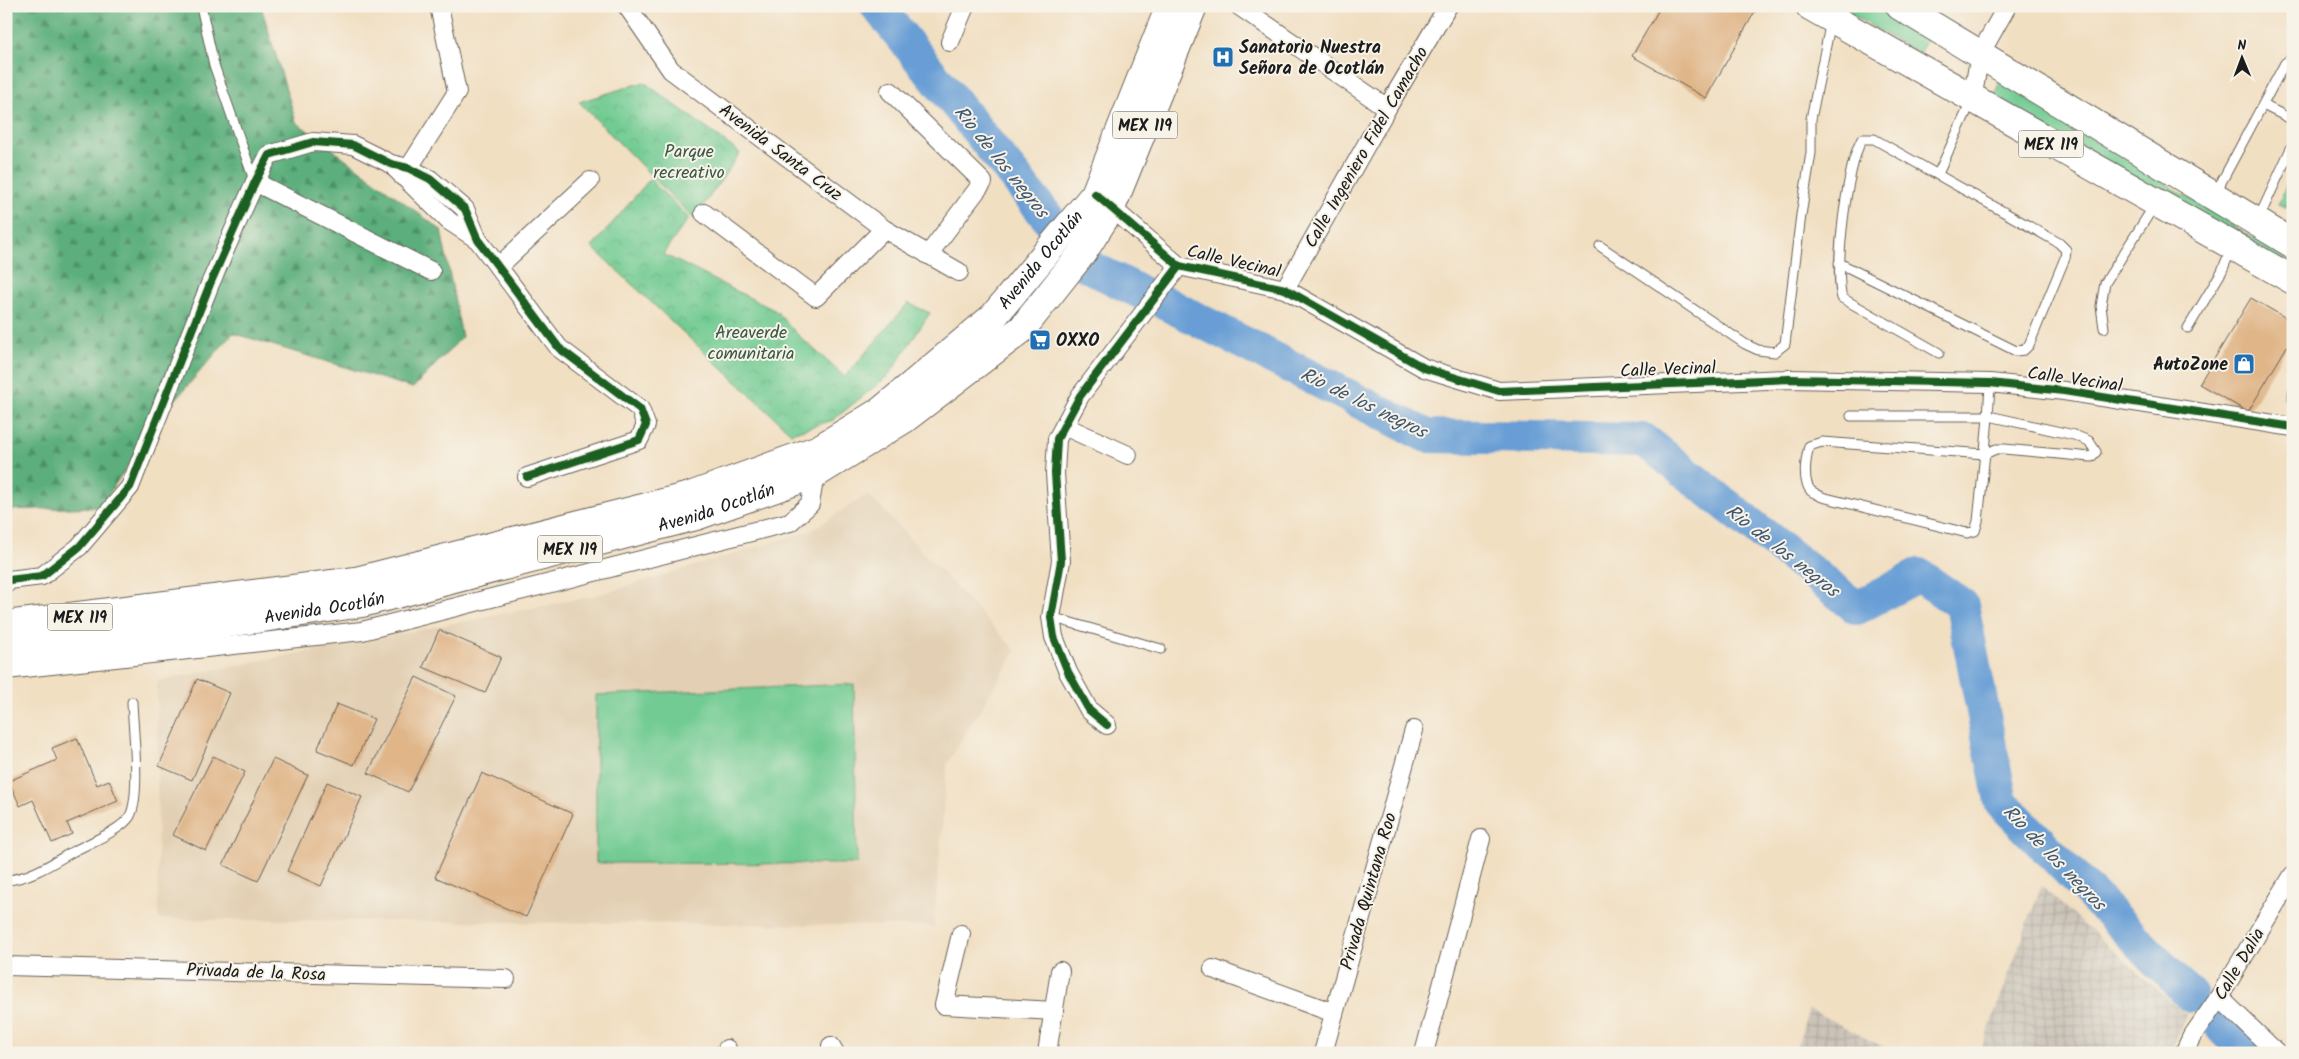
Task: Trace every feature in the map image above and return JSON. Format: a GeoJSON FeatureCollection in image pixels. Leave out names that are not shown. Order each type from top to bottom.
{"type":"FeatureCollection","features":[{"type":"Feature","properties":{"kind":"main road","name":"Avenida Ocotlán"},"geometry":{"type":"LineString","coordinates":[[1103,201],[1170,6]]}},
{"type":"Feature","properties":{"kind":"main road","name":"Avenida Ocotlán"},"geometry":{"type":"LineString","coordinates":[[6,649],[154,634],[362,603],[696,516],[815,474],[904,419],[1022,329],[1063,278],[1081,232],[1103,201],[1193,6]]}},
{"type":"Feature","properties":{"kind":"main road","name":"MEX 119"},"geometry":{"type":"LineString","coordinates":[[1900,6],[2293,244]]}},
{"type":"Feature","properties":{"kind":"main road","name":"MEX 119"},"geometry":{"type":"LineString","coordinates":[[1821,12],[1972,100],[2293,280]]}},
{"type":"Feature","properties":{"kind":"main road","name":"Avenida Ocotlán"},"geometry":{"type":"LineString","coordinates":[[6,625],[356,581],[690,496],[819,450],[881,411],[993,317],[1042,258],[1081,232]]}},
{"type":"Feature","properties":{"kind":"street"},"geometry":{"type":"LineString","coordinates":[[401,170],[457,92],[439,6]]}},
{"type":"Feature","properties":{"kind":"street","name":"Avenida Santa Cruz"},"geometry":{"type":"LineString","coordinates":[[627,6],[671,70],[884,229],[928,256],[959,272]]}},
{"type":"Feature","properties":{"kind":"street"},"geometry":{"type":"LineString","coordinates":[[950,42],[965,6]]}},
{"type":"Feature","properties":{"kind":"street"},"geometry":{"type":"LineString","coordinates":[[1239,6],[1387,108]]}},
{"type":"Feature","properties":{"kind":"street","name":"Calle Ingeniero Fidel Camacho"},"geometry":{"type":"LineString","coordinates":[[1285,289],[1387,108],[1448,6]]}},
{"type":"Feature","properties":{"kind":"street"},"geometry":{"type":"LineString","coordinates":[[1972,100],[1980,54],[2007,6]]}},
{"type":"Feature","properties":{"kind":"street"},"geometry":{"type":"LineString","coordinates":[[890,91],[983,182],[928,256]]}},
{"type":"Feature","properties":{"kind":"street"},"geometry":{"type":"LineString","coordinates":[[6,584],[9,580],[42,576],[79,547],[130,486],[210,284],[255,182],[269,155],[313,142],[353,145],[401,170],[430,179],[465,209],[478,240],[559,348],[640,408],[646,425],[639,440],[527,477]]}},
{"type":"Feature","properties":{"kind":"street"},"geometry":{"type":"LineString","coordinates":[[401,170],[442,215],[478,240]]}},
{"type":"Feature","properties":{"kind":"street"},"geometry":{"type":"LineString","coordinates":[[498,267],[590,181]]}},
{"type":"Feature","properties":{"kind":"street"},"geometry":{"type":"LineString","coordinates":[[255,182],[431,271]]}},
{"type":"Feature","properties":{"kind":"street"},"geometry":{"type":"LineString","coordinates":[[442,215],[455,201]]}},
{"type":"Feature","properties":{"kind":"street","name":"Calle Vecinal"},"geometry":{"type":"LineString","coordinates":[[1103,201],[1178,266],[1285,289],[1424,368],[1499,391],[1789,379],[1990,383],[2064,391],[2293,427]]}},
{"type":"Feature","properties":{"kind":"street"},"geometry":{"type":"LineString","coordinates":[[704,213],[816,297],[884,229]]}},
{"type":"Feature","properties":{"kind":"street"},"geometry":{"type":"LineString","coordinates":[[1106,725],[1089,710],[1068,672],[1054,636],[1051,617],[1062,561],[1055,473],[1057,439],[1080,396],[1178,266]]}},
{"type":"Feature","properties":{"kind":"street"},"geometry":{"type":"LineString","coordinates":[[1064,426],[1128,455]]}},
{"type":"Feature","properties":{"kind":"street"},"geometry":{"type":"LineString","coordinates":[[6,670],[362,631],[790,522],[810,504],[815,474]]}},
{"type":"Feature","properties":{"kind":"street","name":"Privada Quintana Roo"},"geometry":{"type":"LineString","coordinates":[[1323,1053],[1414,730]]}},
{"type":"Feature","properties":{"kind":"street"},"geometry":{"type":"LineString","coordinates":[[1424,1053],[1481,839]]}},
{"type":"Feature","properties":{"kind":"street","name":"Calle Dalia"},"geometry":{"type":"LineString","coordinates":[[2184,1053],[2191,1038],[2219,997],[2293,875]]}},
{"type":"Feature","properties":{"kind":"street"},"geometry":{"type":"LineString","coordinates":[[961,934],[944,1005],[1054,1011]]}},
{"type":"Feature","properties":{"kind":"street","name":"Privada de la Rosa"},"geometry":{"type":"LineString","coordinates":[[6,966],[506,979]]}},
{"type":"Feature","properties":{"kind":"street"},"geometry":{"type":"LineString","coordinates":[[1213,969],[1334,1013]]}},
{"type":"Feature","properties":{"kind":"street"},"geometry":{"type":"LineString","coordinates":[[1047,1053],[1060,971]]}},
{"type":"Feature","properties":{"kind":"street"},"geometry":{"type":"LineString","coordinates":[[2219,997],[2277,1053]]}},
{"type":"Feature","properties":{"kind":"lane"},"geometry":{"type":"LineString","coordinates":[[201,6],[214,65],[255,182]]}},
{"type":"Feature","properties":{"kind":"lane"},"geometry":{"type":"LineString","coordinates":[[1600,246],[1745,344],[1758,350],[1775,352],[1785,344],[1811,153],[1811,119],[1821,12]]}},
{"type":"Feature","properties":{"kind":"lane"},"geometry":{"type":"LineString","coordinates":[[2213,197],[2285,63],[2288,60],[2293,61]]}},
{"type":"Feature","properties":{"kind":"lane"},"geometry":{"type":"LineString","coordinates":[[1938,174],[1972,100]]}},
{"type":"Feature","properties":{"kind":"lane"},"geometry":{"type":"LineString","coordinates":[[2263,105],[2293,120]]}},
{"type":"Feature","properties":{"kind":"lane"},"geometry":{"type":"LineString","coordinates":[[1838,263],[2016,351],[2024,350],[2029,345],[2062,265],[2066,250],[2059,243],[1874,139],[1862,139],[1856,150],[1850,178],[1838,263],[1839,287],[1842,298],[1939,353]]}},
{"type":"Feature","properties":{"kind":"lane"},"geometry":{"type":"LineString","coordinates":[[2257,223],[2293,144]]}},
{"type":"Feature","properties":{"kind":"lane"},"geometry":{"type":"LineString","coordinates":[[2104,328],[2101,306],[2105,283],[2156,203]]}},
{"type":"Feature","properties":{"kind":"lane"},"geometry":{"type":"LineString","coordinates":[[2188,328],[2222,271],[2232,246]]}},
{"type":"Feature","properties":{"kind":"lane"},"geometry":{"type":"LineString","coordinates":[[1851,416],[1989,416],[2074,435],[2089,441],[2096,452],[2091,457],[2004,449],[1996,449],[1985,454],[1822,442],[1809,446],[1806,455],[1806,481],[1811,491],[1822,497],[1967,533],[1975,531],[1978,522],[1985,454],[1989,416],[1990,383]]}},
{"type":"Feature","properties":{"kind":"lane"},"geometry":{"type":"LineString","coordinates":[[2293,393],[2293,400]]}},
{"type":"Feature","properties":{"kind":"lane"},"geometry":{"type":"LineString","coordinates":[[1051,617],[1162,649]]}},
{"type":"Feature","properties":{"kind":"lane"},"geometry":{"type":"LineString","coordinates":[[6,880],[14,880],[50,864],[118,827],[129,817],[135,800],[132,702]]}},
{"type":"Feature","properties":{"kind":"shaded area"},"geometry":{"type":"Polygon","coordinates":[[[868,494],[1016,651],[947,764],[934,926],[158,919],[157,681],[594,596],[810,531],[868,494]]]}},
{"type":"Feature","properties":{"kind":"shaded area"},"geometry":{"type":"Polygon","coordinates":[[[2041,886],[2186,1015],[2170,1053],[1980,1053],[2041,886]]]}},
{"type":"Feature","properties":{"kind":"shaded area"},"geometry":{"type":"Polygon","coordinates":[[[1809,1009],[1895,1053],[1795,1053],[1809,1009]]]}},
{"type":"Feature","properties":{"kind":"green space"},"geometry":{"type":"Polygon","coordinates":[[[6,6],[261,6],[296,122],[441,230],[462,337],[413,388],[233,333],[158,420],[100,507],[6,510],[6,6]]]}},
{"type":"Feature","properties":{"kind":"green space"},"geometry":{"type":"Polygon","coordinates":[[[1837,6],[1877,6],[1928,36],[1919,54],[1837,6]]]}},
{"type":"Feature","properties":{"kind":"green space"},"geometry":{"type":"Polygon","coordinates":[[[2000,81],[2293,262],[2293,271],[1993,98],[2000,81]]]}},
{"type":"Feature","properties":{"kind":"green space","name":"Parque recreativo"},"geometry":{"type":"Polygon","coordinates":[[[644,82],[740,153],[694,219],[579,102],[644,82]]]}},
{"type":"Feature","properties":{"kind":"green space"},"geometry":{"type":"Polygon","coordinates":[[[2293,172],[2293,211],[2278,204],[2293,172]]]}},
{"type":"Feature","properties":{"kind":"green space","name":"Areaverde comunitaria"},"geometry":{"type":"Polygon","coordinates":[[[650,179],[689,218],[663,254],[776,311],[798,335],[845,377],[908,303],[930,313],[889,375],[833,420],[791,433],[592,247],[650,179]]]}},
{"type":"Feature","properties":{"kind":"green space"},"geometry":{"type":"Polygon","coordinates":[[[854,684],[857,864],[596,863],[596,695],[854,684]]]}},
{"type":"Feature","properties":{"kind":"building"},"geometry":{"type":"Polygon","coordinates":[[[1661,6],[1758,6],[1706,98],[1632,56],[1661,6]]]}},
{"type":"Feature","properties":{"kind":"building","name":"AutoZone"},"geometry":{"type":"Polygon","coordinates":[[[2251,298],[2293,322],[2293,341],[2289,343],[2248,412],[2199,384],[2251,298]]]}},
{"type":"Feature","properties":{"kind":"building"},"geometry":{"type":"Polygon","coordinates":[[[439,630],[501,657],[485,693],[423,667],[439,630]]]}},
{"type":"Feature","properties":{"kind":"building"},"geometry":{"type":"Polygon","coordinates":[[[416,677],[456,696],[408,792],[368,773],[416,677]]]}},
{"type":"Feature","properties":{"kind":"building"},"geometry":{"type":"Polygon","coordinates":[[[197,679],[230,693],[192,780],[159,766],[197,679]]]}},
{"type":"Feature","properties":{"kind":"building"},"geometry":{"type":"Polygon","coordinates":[[[337,704],[374,719],[354,765],[317,750],[337,704]]]}},
{"type":"Feature","properties":{"kind":"building"},"geometry":{"type":"Polygon","coordinates":[[[77,738],[97,785],[109,780],[118,801],[67,823],[72,834],[52,843],[33,800],[20,806],[9,781],[57,760],[52,748],[77,738]]]}},
{"type":"Feature","properties":{"kind":"building"},"geometry":{"type":"Polygon","coordinates":[[[213,756],[245,772],[206,851],[173,835],[213,756]]]}},
{"type":"Feature","properties":{"kind":"building"},"geometry":{"type":"Polygon","coordinates":[[[273,759],[308,775],[258,881],[223,865],[273,759]]]}},
{"type":"Feature","properties":{"kind":"building"},"geometry":{"type":"Polygon","coordinates":[[[482,773],[573,814],[526,917],[435,877],[482,773]]]}},
{"type":"Feature","properties":{"kind":"building"},"geometry":{"type":"Polygon","coordinates":[[[327,782],[362,797],[321,886],[287,871],[327,782]]]}},
{"type":"Feature","properties":{"kind":"waterway","name":"Rio de los negros"},"geometry":{"type":"LineString","coordinates":[[877,6],[1086,265],[1144,294]]}},
{"type":"Feature","properties":{"kind":"waterway","name":"Rio de los negros"},"geometry":{"type":"LineString","coordinates":[[1163,302],[1427,436],[1644,440],[1857,608],[1919,575],[1962,605],[2001,802],[2191,996]]}},
{"type":"Feature","properties":{"kind":"waterway","name":"Rio de los negros"},"geometry":{"type":"LineString","coordinates":[[2222,1028],[2247,1053]]}},
{"type":"Feature","properties":{"kind":"cycle path"},"geometry":{"type":"LineString","coordinates":[[6,584],[9,580],[42,576],[79,547],[130,487],[210,284],[255,182],[269,155],[313,142],[353,145],[391,164],[408,168],[430,179],[465,209],[478,240],[559,348],[640,409],[646,425],[639,440],[527,477]]}},
{"type":"Feature","properties":{"kind":"cycle path"},"geometry":{"type":"LineString","coordinates":[[1095,194],[1179,266],[1285,289],[1424,368],[1499,391],[1789,379],[1990,383],[2064,391],[2293,427]]}},
{"type":"Feature","properties":{"kind":"cycle path"},"geometry":{"type":"LineString","coordinates":[[1107,725],[1089,710],[1068,672],[1054,637],[1051,617],[1061,561],[1055,473],[1057,439],[1080,396],[1179,266]]}},
{"type":"Feature","properties":{"kind":"place","name":"Sanatorio Nuestra Señora de Ocotlán"},"geometry":{"type":"Point","coordinates":[1223,57]}},
{"type":"Feature","properties":{"kind":"place","name":"OXXO"},"geometry":{"type":"Point","coordinates":[1040,340]}},
{"type":"Feature","properties":{"kind":"place","name":"AutoZone"},"geometry":{"type":"Point","coordinates":[2244,364]}}]}
